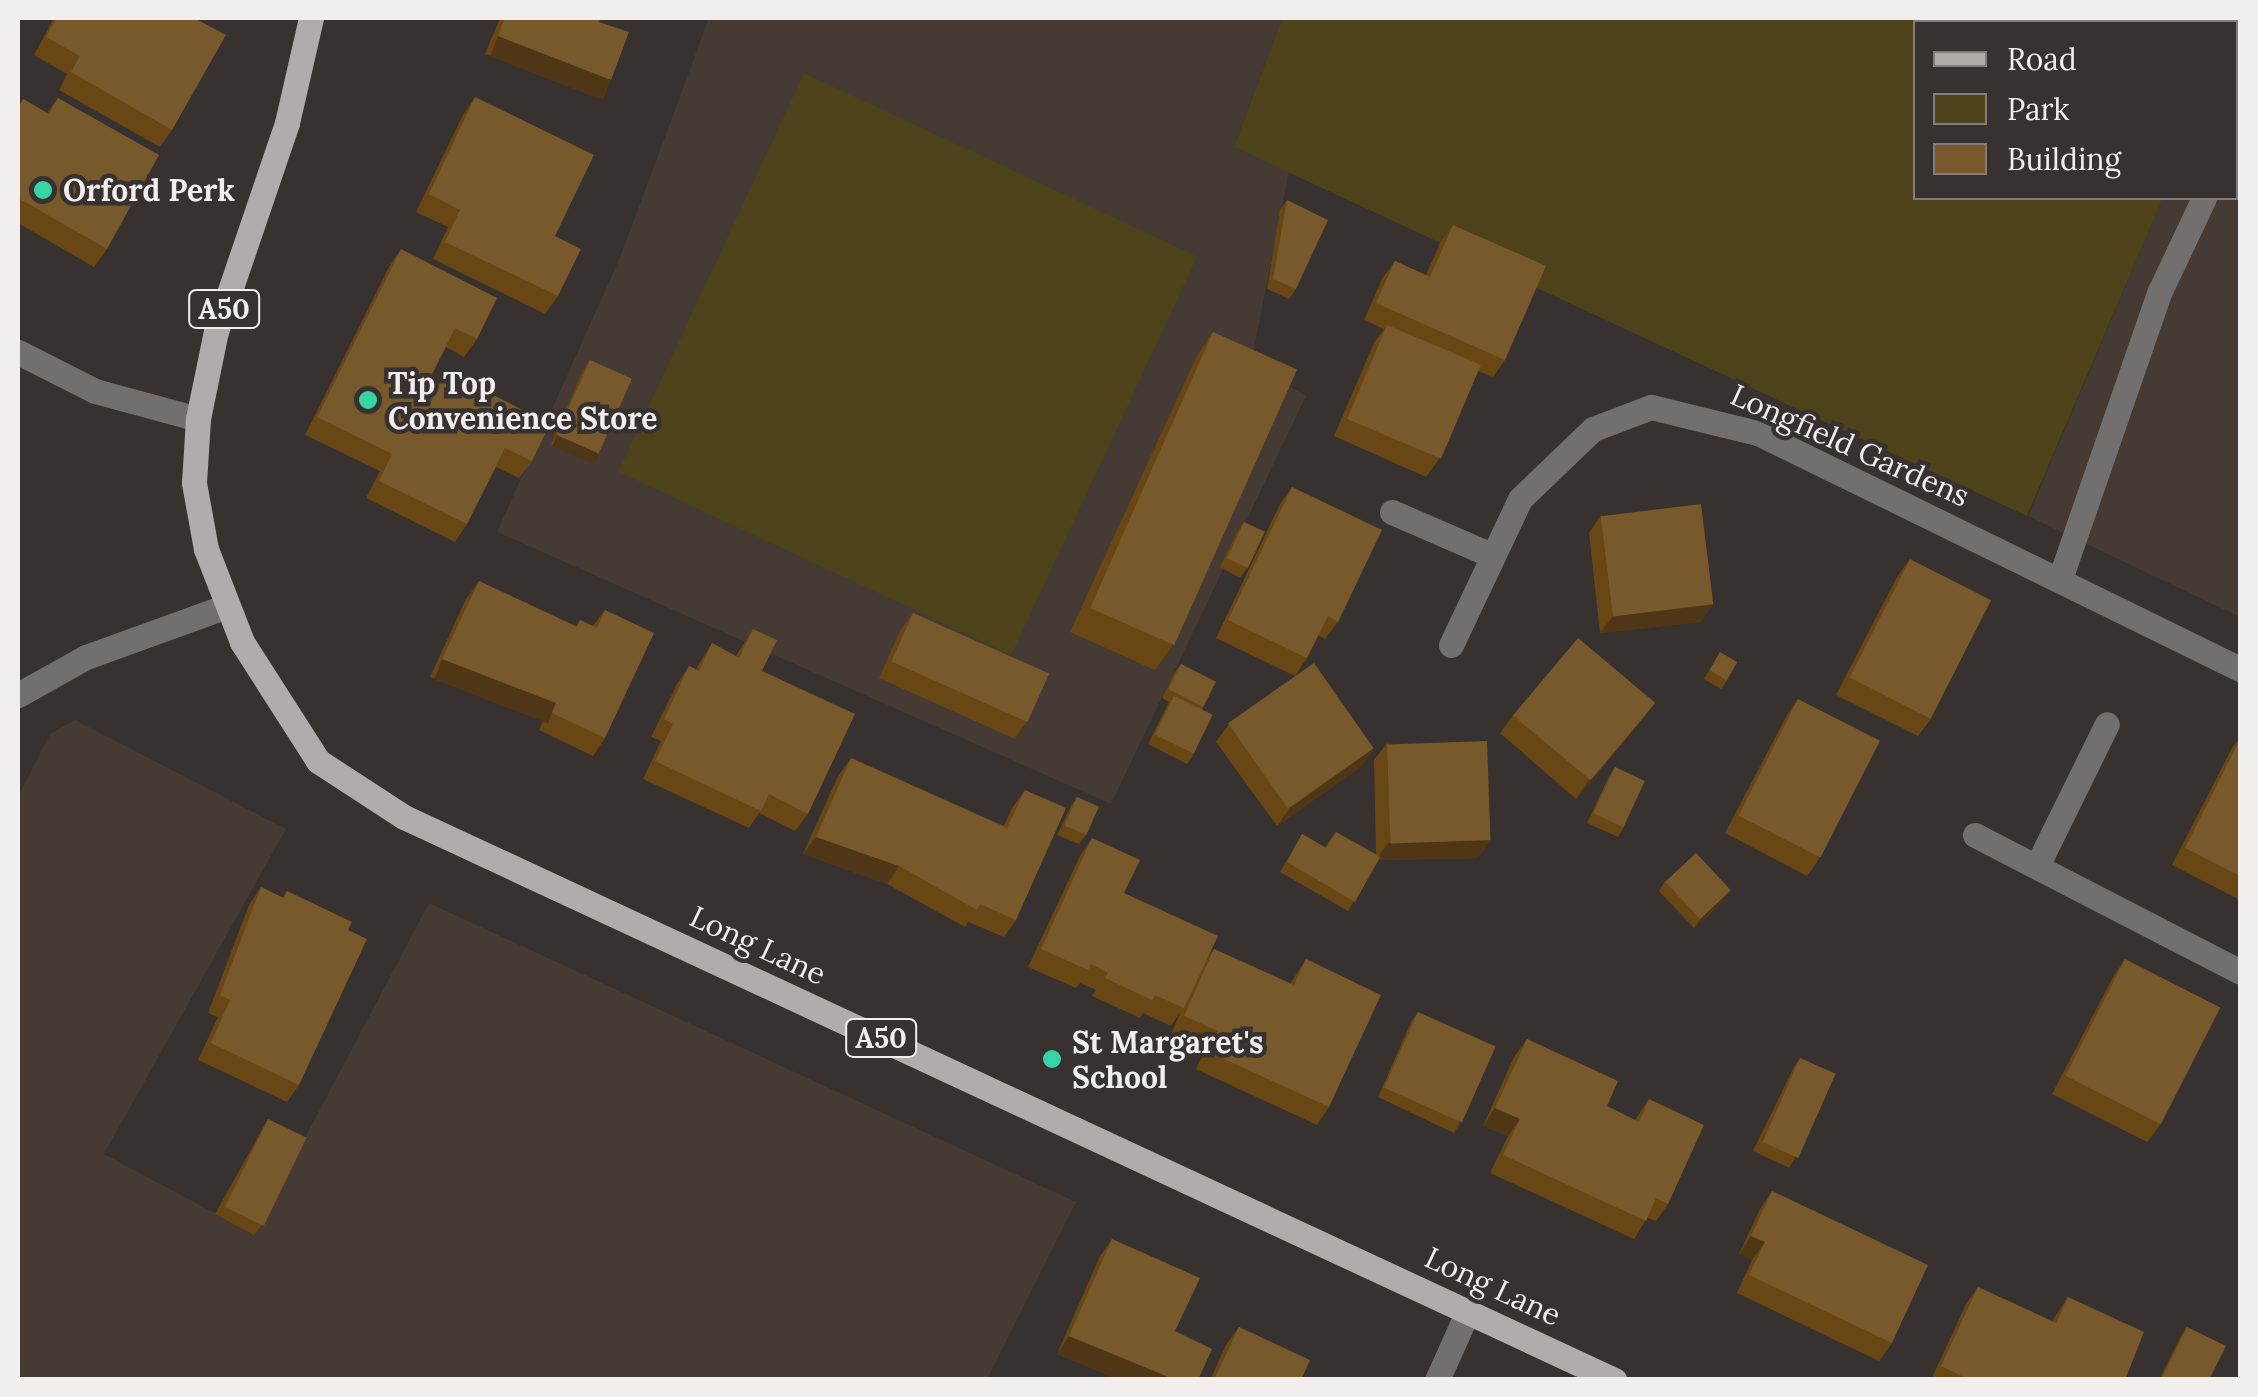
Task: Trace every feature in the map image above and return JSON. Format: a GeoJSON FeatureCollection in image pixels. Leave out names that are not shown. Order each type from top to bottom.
{"type":"FeatureCollection","features":[{"type":"Feature","properties":{"kind":"main road","name":"A50"},"geometry":{"type":"LineString","coordinates":[[227,606],[206,548],[194,483],[198,419],[216,331],[287,123],[310,18]]}},
{"type":"Feature","properties":{"kind":"main road","name":"Long Lane"},"geometry":{"type":"LineString","coordinates":[[227,606],[291,728],[318,761],[368,799],[1614,1380]]}},
{"type":"Feature","properties":{"kind":"street"},"geometry":{"type":"LineString","coordinates":[[2060,579],[2160,291],[2203,200]]}},
{"type":"Feature","properties":{"kind":"street"},"geometry":{"type":"LineString","coordinates":[[18,352],[96,391],[198,419]]}},
{"type":"Feature","properties":{"kind":"street","name":"Longfield Gardens"},"geometry":{"type":"LineString","coordinates":[[1451,645],[1490,555],[1520,499],[1552,462],[1593,429],[1651,407],[1758,433],[2240,669]]}},
{"type":"Feature","properties":{"kind":"street"},"geometry":{"type":"LineString","coordinates":[[1392,512],[1490,555]]}},
{"type":"Feature","properties":{"kind":"street"},"geometry":{"type":"LineString","coordinates":[[18,694],[86,657],[227,606]]}},
{"type":"Feature","properties":{"kind":"street"},"geometry":{"type":"LineString","coordinates":[[2036,866],[2107,724]]}},
{"type":"Feature","properties":{"kind":"street"},"geometry":{"type":"LineString","coordinates":[[1975,835],[2240,972]]}},
{"type":"Feature","properties":{"kind":"street"},"geometry":{"type":"LineString","coordinates":[[1437,1380],[1468,1310]]}},
{"type":"Feature","properties":{"kind":"shaded area"},"geometry":{"type":"Polygon","coordinates":[[[709,18],[1282,18],[1234,147],[1289,171],[1251,364],[1306,396],[1111,804],[497,532],[621,255],[709,18]]]}},
{"type":"Feature","properties":{"kind":"shaded area"},"geometry":{"type":"Polygon","coordinates":[[[2240,18],[2240,617],[2028,516],[2162,200],[2238,200],[2240,18]]]}},
{"type":"Feature","properties":{"kind":"shaded area"},"geometry":{"type":"Polygon","coordinates":[[[75,720],[286,829],[104,1154],[254,1234],[429,903],[1076,1202],[987,1379],[18,1379],[18,797],[50,734],[75,720]]]}},
{"type":"Feature","properties":{"kind":"green space"},"geometry":{"type":"Polygon","coordinates":[[[1282,18],[2240,18],[2238,24],[2238,20],[1913,20],[1913,200],[2162,200],[2027,516],[1234,147],[1282,18]]]}},
{"type":"Feature","properties":{"kind":"green space"},"geometry":{"type":"Polygon","coordinates":[[[804,73],[1197,256],[1011,655],[618,472],[804,73]]]}},
{"type":"Feature","properties":{"kind":"building"},"geometry":{"type":"Polygon","coordinates":[[[57,18],[194,18],[226,35],[172,130],[71,72],[80,56],[46,37],[57,18]]]}},
{"type":"Feature","properties":{"kind":"building"},"geometry":{"type":"Polygon","coordinates":[[[505,18],[601,18],[599,22],[629,32],[611,80],[498,36],[505,18]]]}},
{"type":"Feature","properties":{"kind":"building"},"geometry":{"type":"Polygon","coordinates":[[[475,97],[594,155],[555,236],[581,249],[558,296],[445,242],[460,210],[429,194],[475,97]]]}},
{"type":"Feature","properties":{"kind":"building"},"geometry":{"type":"Polygon","coordinates":[[[58,98],[159,155],[107,249],[18,198],[18,109],[23,99],[49,114],[58,98]]]}},
{"type":"Feature","properties":{"kind":"building"},"geometry":{"type":"Polygon","coordinates":[[[1287,200],[1328,220],[1296,289],[1273,279],[1287,200]]]}},
{"type":"Feature","properties":{"kind":"building"},"geometry":{"type":"Polygon","coordinates":[[[1453,225],[1546,266],[1505,360],[1376,303],[1395,261],[1430,277],[1453,225]]]}},
{"type":"Feature","properties":{"kind":"building"},"geometry":{"type":"Polygon","coordinates":[[[401,249],[497,298],[477,339],[455,328],[420,398],[430,404],[446,371],[550,424],[532,461],[505,448],[467,524],[379,481],[392,454],[317,417],[401,249]]]}},
{"type":"Feature","properties":{"kind":"building"},"geometry":{"type":"Polygon","coordinates":[[[1387,325],[1481,365],[1441,459],[1347,419],[1387,325]]]}},
{"type":"Feature","properties":{"kind":"building"},"geometry":{"type":"Polygon","coordinates":[[[1213,332],[1297,369],[1174,645],[1090,608],[1213,332]]]}},
{"type":"Feature","properties":{"kind":"building"},"geometry":{"type":"Polygon","coordinates":[[[590,360],[632,379],[599,454],[557,435],[590,360]]]}},
{"type":"Feature","properties":{"kind":"building"},"geometry":{"type":"Polygon","coordinates":[[[1292,487],[1382,530],[1338,622],[1328,616],[1307,658],[1228,620],[1292,487]]]}},
{"type":"Feature","properties":{"kind":"building"},"geometry":{"type":"Polygon","coordinates":[[[1701,504],[1713,604],[1613,617],[1601,516],[1701,504]]]}},
{"type":"Feature","properties":{"kind":"building"},"geometry":{"type":"Polygon","coordinates":[[[1244,522],[1265,532],[1248,568],[1227,558],[1244,522]]]}},
{"type":"Feature","properties":{"kind":"building"},"geometry":{"type":"Polygon","coordinates":[[[1910,559],[1991,600],[1931,719],[1850,678],[1910,559]]]}},
{"type":"Feature","properties":{"kind":"building"},"geometry":{"type":"Polygon","coordinates":[[[479,581],[577,627],[580,620],[597,628],[605,610],[654,633],[605,738],[552,713],[556,703],[442,659],[479,581]]]}},
{"type":"Feature","properties":{"kind":"building"},"geometry":{"type":"Polygon","coordinates":[[[913,613],[1049,674],[1028,722],[891,661],[913,613]]]}},
{"type":"Feature","properties":{"kind":"building"},"geometry":{"type":"Polygon","coordinates":[[[753,629],[777,640],[762,671],[855,714],[808,814],[769,794],[761,811],[655,761],[673,724],[664,719],[689,666],[699,671],[712,643],[739,658],[753,629]]]}},
{"type":"Feature","properties":{"kind":"building"},"geometry":{"type":"Polygon","coordinates":[[[1578,638],[1655,703],[1590,780],[1513,715],[1578,638]]]}},
{"type":"Feature","properties":{"kind":"building"},"geometry":{"type":"Polygon","coordinates":[[[1720,652],[1737,662],[1727,680],[1710,670],[1720,652]]]}},
{"type":"Feature","properties":{"kind":"building"},"geometry":{"type":"Polygon","coordinates":[[[1314,663],[1374,748],[1288,808],[1228,723],[1314,663]]]}},
{"type":"Feature","properties":{"kind":"building"},"geometry":{"type":"Polygon","coordinates":[[[1181,664],[1216,682],[1203,707],[1168,689],[1181,664]]]}},
{"type":"Feature","properties":{"kind":"building"},"geometry":{"type":"Polygon","coordinates":[[[1174,696],[1213,715],[1194,753],[1155,735],[1174,696]]]}},
{"type":"Feature","properties":{"kind":"building"},"geometry":{"type":"Polygon","coordinates":[[[1798,699],[1880,741],[1820,857],[1739,816],[1798,699]]]}},
{"type":"Feature","properties":{"kind":"building"},"geometry":{"type":"Polygon","coordinates":[[[2240,739],[2240,876],[2185,848],[2240,739]]]}},
{"type":"Feature","properties":{"kind":"building"},"geometry":{"type":"Polygon","coordinates":[[[1487,741],[1490,840],[1391,843],[1387,744],[1487,741]]]}},
{"type":"Feature","properties":{"kind":"building"},"geometry":{"type":"Polygon","coordinates":[[[851,758],[1007,828],[1025,790],[1066,808],[1016,920],[980,904],[977,910],[899,866],[816,837],[851,758]]]}},
{"type":"Feature","properties":{"kind":"building"},"geometry":{"type":"Polygon","coordinates":[[[1615,767],[1645,781],[1623,827],[1593,813],[1615,767]]]}},
{"type":"Feature","properties":{"kind":"building"},"geometry":{"type":"Polygon","coordinates":[[[1077,797],[1099,807],[1086,835],[1064,825],[1077,797]]]}},
{"type":"Feature","properties":{"kind":"building"},"geometry":{"type":"Polygon","coordinates":[[[1336,832],[1380,857],[1355,902],[1287,862],[1302,834],[1326,848],[1336,832]]]}},
{"type":"Feature","properties":{"kind":"building"},"geometry":{"type":"Polygon","coordinates":[[[1092,838],[1140,860],[1124,893],[1218,936],[1184,1008],[1155,995],[1152,1000],[1105,978],[1108,973],[1091,964],[1088,970],[1041,949],[1092,838]]]}},
{"type":"Feature","properties":{"kind":"building"},"geometry":{"type":"Polygon","coordinates":[[[1696,853],[1731,890],[1700,919],[1665,882],[1696,853]]]}},
{"type":"Feature","properties":{"kind":"building"},"geometry":{"type":"Polygon","coordinates":[[[261,887],[284,898],[287,891],[352,922],[348,930],[367,939],[299,1085],[211,1043],[230,1000],[220,995],[261,887]]]}},
{"type":"Feature","properties":{"kind":"building"},"geometry":{"type":"Polygon","coordinates":[[[1214,949],[1294,985],[1306,959],[1381,995],[1329,1107],[1209,1052],[1218,1031],[1184,1016],[1214,949]]]}},
{"type":"Feature","properties":{"kind":"building"},"geometry":{"type":"Polygon","coordinates":[[[2125,959],[2220,1008],[2161,1124],[2066,1076],[2125,959]]]}},
{"type":"Feature","properties":{"kind":"building"},"geometry":{"type":"Polygon","coordinates":[[[1418,1012],[1496,1047],[1462,1122],[1384,1088],[1418,1012]]]}},
{"type":"Feature","properties":{"kind":"building"},"geometry":{"type":"Polygon","coordinates":[[[1527,1039],[1618,1081],[1607,1106],[1639,1122],[1649,1099],[1704,1125],[1668,1204],[1656,1198],[1646,1221],[1503,1155],[1520,1119],[1495,1108],[1527,1039]]]}},
{"type":"Feature","properties":{"kind":"building"},"geometry":{"type":"Polygon","coordinates":[[[1800,1058],[1836,1074],[1798,1158],[1763,1142],[1800,1058]]]}},
{"type":"Feature","properties":{"kind":"building"},"geometry":{"type":"Polygon","coordinates":[[[268,1119],[307,1138],[264,1226],[225,1207],[268,1119]]]}},
{"type":"Feature","properties":{"kind":"building"},"geometry":{"type":"Polygon","coordinates":[[[1772,1191],[1928,1265],[1892,1343],[1749,1275],[1765,1242],[1751,1236],[1772,1191]]]}},
{"type":"Feature","properties":{"kind":"building"},"geometry":{"type":"Polygon","coordinates":[[[1112,1239],[1200,1278],[1175,1331],[1212,1349],[1198,1380],[1176,1380],[1069,1336],[1112,1239]]]}},
{"type":"Feature","properties":{"kind":"building"},"geometry":{"type":"Polygon","coordinates":[[[1978,1287],[2056,1323],[2068,1297],[2144,1332],[2125,1380],[1970,1380],[1941,1366],[1978,1287]]]}},
{"type":"Feature","properties":{"kind":"building"},"geometry":{"type":"Polygon","coordinates":[[[1239,1327],[1310,1360],[1301,1380],[1214,1380],[1239,1327]]]}},
{"type":"Feature","properties":{"kind":"building"},"geometry":{"type":"Polygon","coordinates":[[[2187,1327],[2226,1346],[2209,1380],[2161,1380],[2187,1327]]]}},
{"type":"Feature","properties":{"kind":"place","name":"Orford Perk"},"geometry":{"type":"Point","coordinates":[43,190]}},
{"type":"Feature","properties":{"kind":"place","name":"Tip Top Convenience Store"},"geometry":{"type":"Point","coordinates":[368,400]}},
{"type":"Feature","properties":{"kind":"place","name":"St Margaret's School"},"geometry":{"type":"Point","coordinates":[1052,1059]}}]}
